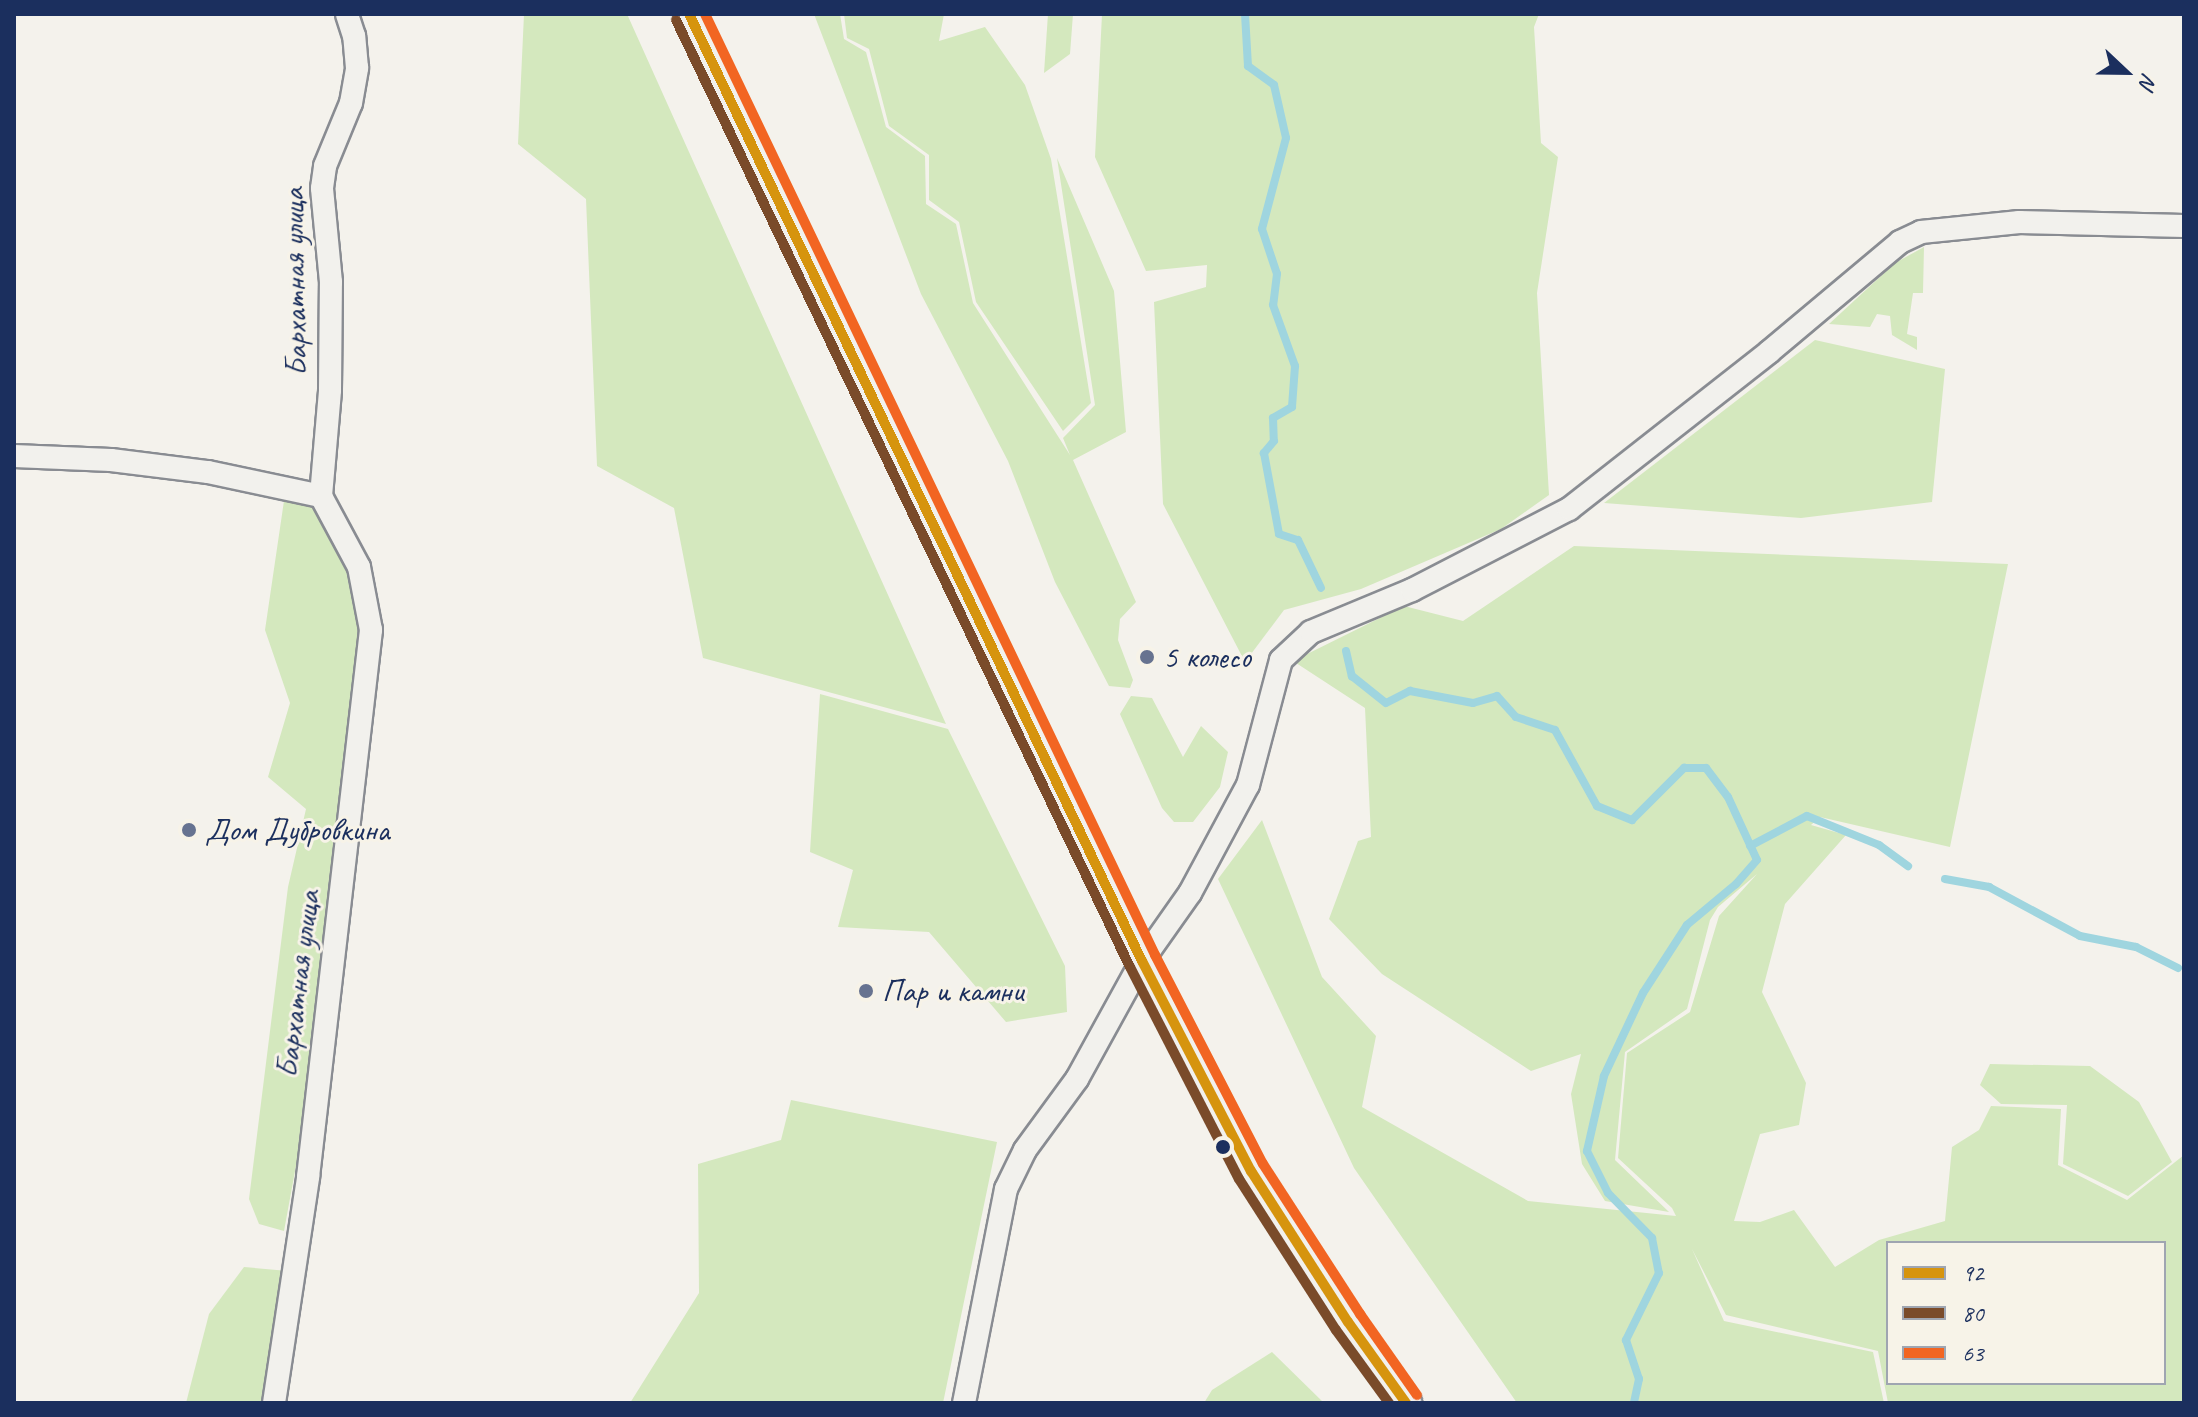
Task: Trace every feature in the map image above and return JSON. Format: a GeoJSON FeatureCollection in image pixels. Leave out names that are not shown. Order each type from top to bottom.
{"type":"FeatureCollection","features":[{"type":"Feature","properties":{"kind":"main road"},"geometry":{"type":"LineString","coordinates":[[689,14],[1061,799],[1142,961],[1251,1171],[1406,1403]]}},
{"type":"Feature","properties":{"kind":"street","name":"Бархатная улица"},"geometry":{"type":"LineString","coordinates":[[274,1403],[308,1177],[371,630],[359,567],[321,496],[330,390],[331,282],[322,222],[322,188],[325,166],[351,103],[357,68],[354,36],[347,14]]}},
{"type":"Feature","properties":{"kind":"street"},"geometry":{"type":"LineString","coordinates":[[964,1403],[1006,1189],[1025,1150],[1077,1079],[1142,961],[1190,893],[1248,785],[1281,660],[1311,632],[1412,590],[1569,509],[1910,237],[1921,232],[2019,222],[2184,226]]}},
{"type":"Feature","properties":{"kind":"street"},"geometry":{"type":"LineString","coordinates":[[14,456],[111,460],[208,472],[321,496]]}},
{"type":"Feature","properties":{"kind":"green space"},"geometry":{"type":"Polygon","coordinates":[[[524,14],[627,14],[946,724],[703,658],[674,508],[597,466],[586,199],[518,144],[524,14]]]}},
{"type":"Feature","properties":{"kind":"green space"},"geometry":{"type":"Polygon","coordinates":[[[814,14],[840,14],[844,39],[866,52],[886,127],[925,156],[926,204],[956,224],[973,303],[1070,455],[1063,438],[1095,405],[1057,158],[1114,291],[1126,432],[1073,460],[1136,602],[1120,619],[1118,640],[1133,680],[1130,688],[1109,686],[1055,582],[1008,461],[921,294],[814,14]]]}},
{"type":"Feature","properties":{"kind":"green space"},"geometry":{"type":"Polygon","coordinates":[[[844,14],[944,14],[939,41],[985,27],[1025,85],[1051,159],[1091,403],[1063,431],[976,302],[959,222],[929,200],[929,155],[889,126],[869,49],[847,38],[844,14]]]}},
{"type":"Feature","properties":{"kind":"green space"},"geometry":{"type":"Polygon","coordinates":[[[1048,14],[1073,14],[1070,54],[1044,73],[1048,14]]]}},
{"type":"Feature","properties":{"kind":"green space"},"geometry":{"type":"Polygon","coordinates":[[[1102,14],[1539,14],[1534,27],[1541,143],[1558,157],[1537,293],[1549,495],[1501,529],[1361,589],[1284,610],[1245,662],[1163,504],[1154,302],[1206,287],[1207,265],[1146,271],[1095,157],[1102,14]]]}},
{"type":"Feature","properties":{"kind":"green space"},"geometry":{"type":"Polygon","coordinates":[[[1924,247],[1923,293],[1913,293],[1907,334],[1917,337],[1917,350],[1892,335],[1890,316],[1877,314],[1870,327],[1829,324],[1895,263],[1924,247]]]}},
{"type":"Feature","properties":{"kind":"green space"},"geometry":{"type":"Polygon","coordinates":[[[1815,340],[1945,369],[1932,502],[1801,518],[1604,503],[1815,340]]]}},
{"type":"Feature","properties":{"kind":"green space"},"geometry":{"type":"Polygon","coordinates":[[[285,494],[318,508],[356,585],[363,640],[318,1046],[284,1231],[259,1224],[249,1199],[288,887],[306,809],[268,777],[290,703],[265,630],[285,494]]]}},
{"type":"Feature","properties":{"kind":"green space"},"geometry":{"type":"Polygon","coordinates":[[[1574,546],[2008,564],[1950,847],[1820,817],[1811,825],[1846,835],[1785,904],[1762,992],[1806,1083],[1799,1125],[1760,1134],[1734,1221],[1760,1222],[1794,1210],[1835,1267],[1879,1240],[1945,1221],[1952,1147],[1979,1130],[1991,1106],[2061,1109],[2058,1165],[2127,1200],[2184,1155],[2184,1403],[1888,1403],[1878,1351],[1726,1315],[1692,1249],[1724,1321],[1873,1352],[1884,1403],[1517,1403],[1354,1168],[1218,879],[1262,820],[1322,977],[1376,1036],[1362,1107],[1528,1201],[1676,1216],[1672,1208],[1618,1158],[1627,1053],[1690,1012],[1719,916],[1757,874],[1718,907],[1710,920],[1687,1009],[1625,1052],[1615,1160],[1669,1212],[1605,1201],[1582,1164],[1571,1094],[1581,1054],[1531,1071],[1382,974],[1329,919],[1358,841],[1371,837],[1365,708],[1293,661],[1404,606],[1463,621],[1574,546]]]}},
{"type":"Feature","properties":{"kind":"green space"},"geometry":{"type":"Polygon","coordinates":[[[820,694],[948,729],[1065,966],[1067,1012],[1006,1022],[929,932],[838,927],[853,870],[810,852],[820,694]]]}},
{"type":"Feature","properties":{"kind":"green space"},"geometry":{"type":"Polygon","coordinates":[[[1131,696],[1152,698],[1183,757],[1201,726],[1228,752],[1220,787],[1193,822],[1174,822],[1162,808],[1120,714],[1131,696]]]}},
{"type":"Feature","properties":{"kind":"green space"},"geometry":{"type":"Polygon","coordinates":[[[1990,1064],[2090,1066],[2139,1102],[2172,1162],[2128,1196],[2063,1164],[2067,1105],[2001,1104],[1980,1085],[1990,1064]]]}},
{"type":"Feature","properties":{"kind":"green space"},"geometry":{"type":"Polygon","coordinates":[[[791,1100],[997,1142],[943,1403],[630,1403],[699,1293],[698,1164],[781,1140],[791,1100]]]}},
{"type":"Feature","properties":{"kind":"green space"},"geometry":{"type":"Polygon","coordinates":[[[244,1267],[288,1271],[267,1403],[186,1403],[209,1314],[244,1267]]]}},
{"type":"Feature","properties":{"kind":"green space"},"geometry":{"type":"Polygon","coordinates":[[[1272,1352],[1324,1403],[1204,1403],[1212,1390],[1272,1352]]]}},
{"type":"Feature","properties":{"kind":"waterway"},"geometry":{"type":"LineString","coordinates":[[1245,14],[1248,66],[1274,85],[1286,138],[1262,229],[1277,274],[1273,305],[1295,366],[1292,407],[1273,418],[1274,441],[1264,453],[1279,534],[1298,540],[1321,588]]}},
{"type":"Feature","properties":{"kind":"waterway"},"geometry":{"type":"LineString","coordinates":[[1346,651],[1352,676],[1386,703],[1410,691],[1473,703],[1497,696],[1516,717],[1555,730],[1597,806],[1632,820],[1684,768],[1706,768],[1728,797],[1757,860],[1736,884],[1687,925],[1643,993],[1604,1076],[1587,1151],[1608,1193],[1652,1238],[1659,1273],[1626,1340],[1639,1379],[1634,1403]]}},
{"type":"Feature","properties":{"kind":"waterway"},"geometry":{"type":"LineString","coordinates":[[1750,846],[1807,816],[1879,845],[1908,866]]}},
{"type":"Feature","properties":{"kind":"waterway"},"geometry":{"type":"LineString","coordinates":[[1945,879],[1989,887],[2080,936],[2136,947],[2178,968]]}},
{"type":"Feature","properties":{"kind":"transit line","name":"92"},"geometry":{"type":"LineString","coordinates":[[689,14],[1142,961],[1251,1171],[1348,1322],[1406,1403]]}},
{"type":"Feature","properties":{"kind":"transit line","name":"63"},"geometry":{"type":"LineString","coordinates":[[705,14],[1155,955],[1263,1164],[1360,1314],[1417,1395]]}},
{"type":"Feature","properties":{"kind":"transit line","name":"80"},"geometry":{"type":"LineString","coordinates":[[676,20],[1130,967],[1239,1179],[1336,1330],[1389,1403]]}},
{"type":"Feature","properties":{"kind":"place","name":"5 колесо"},"geometry":{"type":"Point","coordinates":[1147,657]}},
{"type":"Feature","properties":{"kind":"place","name":"Дом Дубровкина"},"geometry":{"type":"Point","coordinates":[189,830]}},
{"type":"Feature","properties":{"kind":"place","name":"Пар и камни"},"geometry":{"type":"Point","coordinates":[866,991]}}]}
